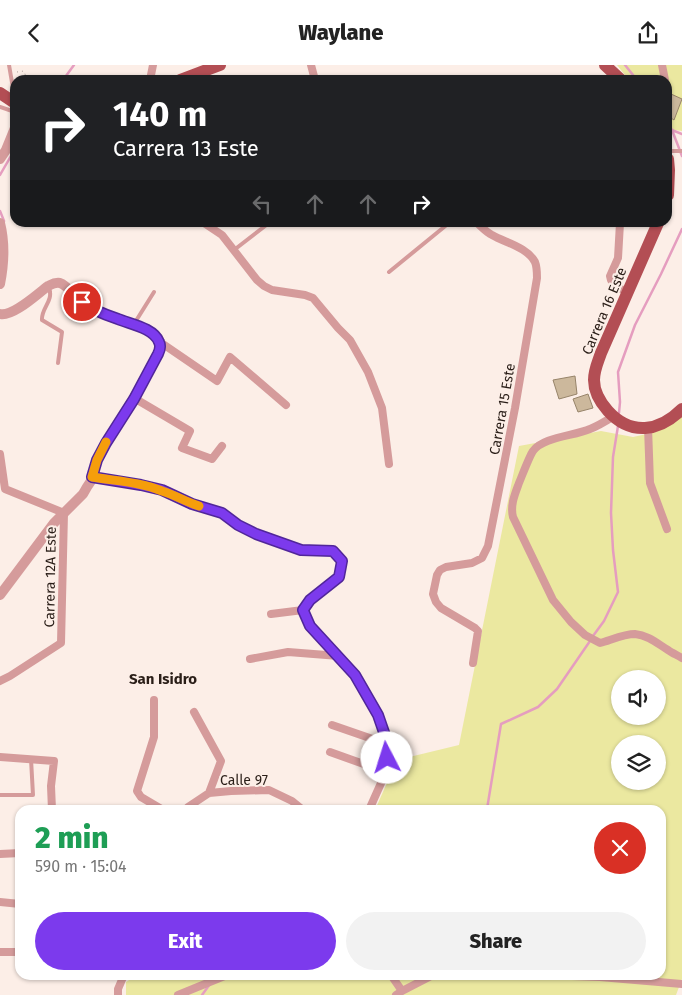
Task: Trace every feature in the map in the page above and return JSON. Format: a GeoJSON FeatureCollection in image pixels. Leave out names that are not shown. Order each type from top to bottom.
{"type":"FeatureCollection","features":[{"type":"Feature","properties":{"kind":"main road"},"geometry":{"type":"LineString","coordinates":[[193,75],[220,65]]}},
{"type":"Feature","properties":{"kind":"main road"},"geometry":{"type":"LineString","coordinates":[[605,65],[616,75]]}},
{"type":"Feature","properties":{"kind":"main road","name":"Carrera 16 Este"},"geometry":{"type":"LineString","coordinates":[[656,227],[601,353],[594,381],[600,401],[614,417],[627,425],[648,427],[663,423],[682,409]]}},
{"type":"Feature","properties":{"kind":"street"},"geometry":{"type":"LineString","coordinates":[[0,159],[10,140]]}},
{"type":"Feature","properties":{"kind":"street"},"geometry":{"type":"LineString","coordinates":[[0,223],[3,254],[0,284]]}},
{"type":"Feature","properties":{"kind":"street"},"geometry":{"type":"LineString","coordinates":[[210,227],[222,235],[257,280],[264,286],[272,290],[313,297],[350,341],[368,372],[382,408],[389,464]]}},
{"type":"Feature","properties":{"kind":"street","name":"Carrera 15 Este"},"geometry":{"type":"LineString","coordinates":[[473,663],[478,631],[441,608],[433,594],[440,570],[446,567],[472,563],[482,558],[488,546],[516,408],[537,278],[536,263],[530,255],[521,248],[492,235],[481,227]]}},
{"type":"Feature","properties":{"kind":"street"},"geometry":{"type":"LineString","coordinates":[[620,227],[618,258],[610,275],[614,284],[627,293]]}},
{"type":"Feature","properties":{"kind":"street"},"geometry":{"type":"LineString","coordinates":[[0,315],[12,313],[48,285],[60,283],[85,304],[103,314],[134,324],[150,332],[160,342],[217,381],[230,357],[286,405]]}},
{"type":"Feature","properties":{"kind":"street"},"geometry":{"type":"LineString","coordinates":[[0,595],[45,535],[83,493],[106,443],[134,399],[158,354],[160,342]]}},
{"type":"Feature","properties":{"kind":"street"},"geometry":{"type":"LineString","coordinates":[[134,399],[190,431],[182,448],[212,459],[222,445]]}},
{"type":"Feature","properties":{"kind":"street"},"geometry":{"type":"LineString","coordinates":[[614,417],[589,430],[541,444],[533,451],[512,504],[513,517],[553,600],[571,622],[585,635],[600,643],[617,637],[635,634],[644,636],[682,658]]}},
{"type":"Feature","properties":{"kind":"street"},"geometry":{"type":"LineString","coordinates":[[648,427],[650,483],[667,529]]}},
{"type":"Feature","properties":{"kind":"street"},"geometry":{"type":"LineString","coordinates":[[0,454],[5,489],[64,513]]}},
{"type":"Feature","properties":{"kind":"street"},"geometry":{"type":"LineString","coordinates":[[92,477],[162,490],[192,504],[222,513],[238,525],[256,534],[301,550],[333,551],[342,561],[339,577],[310,600],[303,610],[271,614]]}},
{"type":"Feature","properties":{"kind":"street","name":"Carrera 12A Este"},"geometry":{"type":"LineString","coordinates":[[0,681],[60,643],[64,513]]}},
{"type":"Feature","properties":{"kind":"street"},"geometry":{"type":"LineString","coordinates":[[303,610],[310,626],[355,675],[378,715],[388,744],[386,772],[371,805]]}},
{"type":"Feature","properties":{"kind":"street"},"geometry":{"type":"LineString","coordinates":[[250,659],[288,652],[339,656]]}},
{"type":"Feature","properties":{"kind":"street"},"geometry":{"type":"LineString","coordinates":[[154,700],[154,737],[137,791],[141,797],[155,805]]}},
{"type":"Feature","properties":{"kind":"street"},"geometry":{"type":"LineString","coordinates":[[194,712],[221,761],[209,793]]}},
{"type":"Feature","properties":{"kind":"street"},"geometry":{"type":"LineString","coordinates":[[332,725],[388,744]]}},
{"type":"Feature","properties":{"kind":"street"},"geometry":{"type":"LineString","coordinates":[[330,752],[386,772]]}},
{"type":"Feature","properties":{"kind":"street"},"geometry":{"type":"LineString","coordinates":[[0,757],[54,761],[51,786],[52,805]]}},
{"type":"Feature","properties":{"kind":"street","name":"Calle 97"},"geometry":{"type":"LineString","coordinates":[[191,805],[209,793],[269,790],[297,805]]}},
{"type":"Feature","properties":{"kind":"street"},"geometry":{"type":"LineString","coordinates":[[0,853],[15,853]]}},
{"type":"Feature","properties":{"kind":"street"},"geometry":{"type":"LineString","coordinates":[[0,902],[15,904]]}},
{"type":"Feature","properties":{"kind":"street"},"geometry":{"type":"LineString","coordinates":[[0,952],[15,952]]}},
{"type":"Feature","properties":{"kind":"street"},"geometry":{"type":"LineString","coordinates":[[118,995],[122,980]]}},
{"type":"Feature","properties":{"kind":"street"},"geometry":{"type":"LineString","coordinates":[[178,995],[215,980]]}},
{"type":"Feature","properties":{"kind":"street"},"geometry":{"type":"LineString","coordinates":[[394,980],[399,993],[424,980]]}},
{"type":"Feature","properties":{"kind":"street"},"geometry":{"type":"LineString","coordinates":[[641,980],[682,983]]}},
{"type":"Feature","properties":{"kind":"lane"},"geometry":{"type":"LineString","coordinates":[[9,65],[10,73]]}},
{"type":"Feature","properties":{"kind":"lane"},"geometry":{"type":"LineString","coordinates":[[234,250],[263,227]]}},
{"type":"Feature","properties":{"kind":"lane"},"geometry":{"type":"LineString","coordinates":[[390,271],[444,227]]}},
{"type":"Feature","properties":{"kind":"lane"},"geometry":{"type":"LineString","coordinates":[[48,285],[51,292],[50,298],[42,320],[62,332],[58,363]]}},
{"type":"Feature","properties":{"kind":"lane"},"geometry":{"type":"LineString","coordinates":[[134,324],[154,292]]}},
{"type":"Feature","properties":{"kind":"lane"},"geometry":{"type":"LineString","coordinates":[[0,795],[34,795],[31,759]]}},
{"type":"Feature","properties":{"kind":"path"},"geometry":{"type":"LineString","coordinates":[[10,73],[24,71],[25,75]]}},
{"type":"Feature","properties":{"kind":"shaded area"},"geometry":{"type":"Polygon","coordinates":[[[617,65],[682,65],[682,131],[672,130],[672,75],[625,75],[617,65]]]}},
{"type":"Feature","properties":{"kind":"shaded area"},"geometry":{"type":"Polygon","coordinates":[[[682,416],[682,979],[676,995],[126,995],[126,982],[129,980],[666,980],[666,805],[377,805],[397,760],[459,745],[519,446],[601,431],[633,437],[656,432],[682,416]]]}},
{"type":"Feature","properties":{"kind":"building"},"geometry":{"type":"Polygon","coordinates":[[[672,94],[682,99],[674,120],[672,119],[672,94]]]}},
{"type":"Feature","properties":{"kind":"building"},"geometry":{"type":"Polygon","coordinates":[[[575,376],[577,394],[559,399],[553,380],[575,376]]]}},
{"type":"Feature","properties":{"kind":"building"},"geometry":{"type":"Polygon","coordinates":[[[588,394],[593,408],[578,412],[573,399],[588,394]]]}},
{"type":"Feature","properties":{"kind":"waterway"},"geometry":{"type":"LineString","coordinates":[[67,75],[74,65]]}},
{"type":"Feature","properties":{"kind":"waterway"},"geometry":{"type":"LineString","coordinates":[[625,65],[633,75]]}},
{"type":"Feature","properties":{"kind":"waterway"},"geometry":{"type":"LineString","coordinates":[[672,130],[682,134]]}},
{"type":"Feature","properties":{"kind":"waterway"},"geometry":{"type":"LineString","coordinates":[[672,130],[682,156]]}},
{"type":"Feature","properties":{"kind":"waterway"},"geometry":{"type":"LineString","coordinates":[[0,175],[10,158]]}},
{"type":"Feature","properties":{"kind":"waterway"},"geometry":{"type":"LineString","coordinates":[[0,211],[4,221]]}},
{"type":"Feature","properties":{"kind":"waterway"},"geometry":{"type":"LineString","coordinates":[[619,413],[618,372],[635,325],[682,229]]}},
{"type":"Feature","properties":{"kind":"waterway"},"geometry":{"type":"LineString","coordinates":[[593,636],[604,621],[618,592],[611,513],[613,457],[618,426]]}},
{"type":"Feature","properties":{"kind":"waterway"},"geometry":{"type":"LineString","coordinates":[[488,805],[501,724],[538,707],[557,689],[590,641]]}},
{"type":"Feature","properties":{"kind":"waterway"},"geometry":{"type":"LineString","coordinates":[[202,995],[210,984]]}},
{"type":"Feature","properties":{"kind":"slow traffic"},"geometry":{"type":"LineString","coordinates":[[106,442],[97,460],[92,477],[152,487],[199,506]]}},
{"type":"Feature","properties":{"kind":"district","name":"San Isidro"},"geometry":{"type":"Point","coordinates":[163,679]}},
{"type":"Feature","properties":{"kind":"route"},"geometry":{"type":"LineString","coordinates":[[82,302],[103,314],[142,327],[160,342],[158,354],[134,399],[106,443],[97,460],[92,477],[162,490],[192,504],[222,513],[238,525],[256,534],[301,550],[333,551],[342,561],[339,577],[310,600],[303,610],[310,626],[355,675],[378,715],[388,744],[387,758]]}}]}
